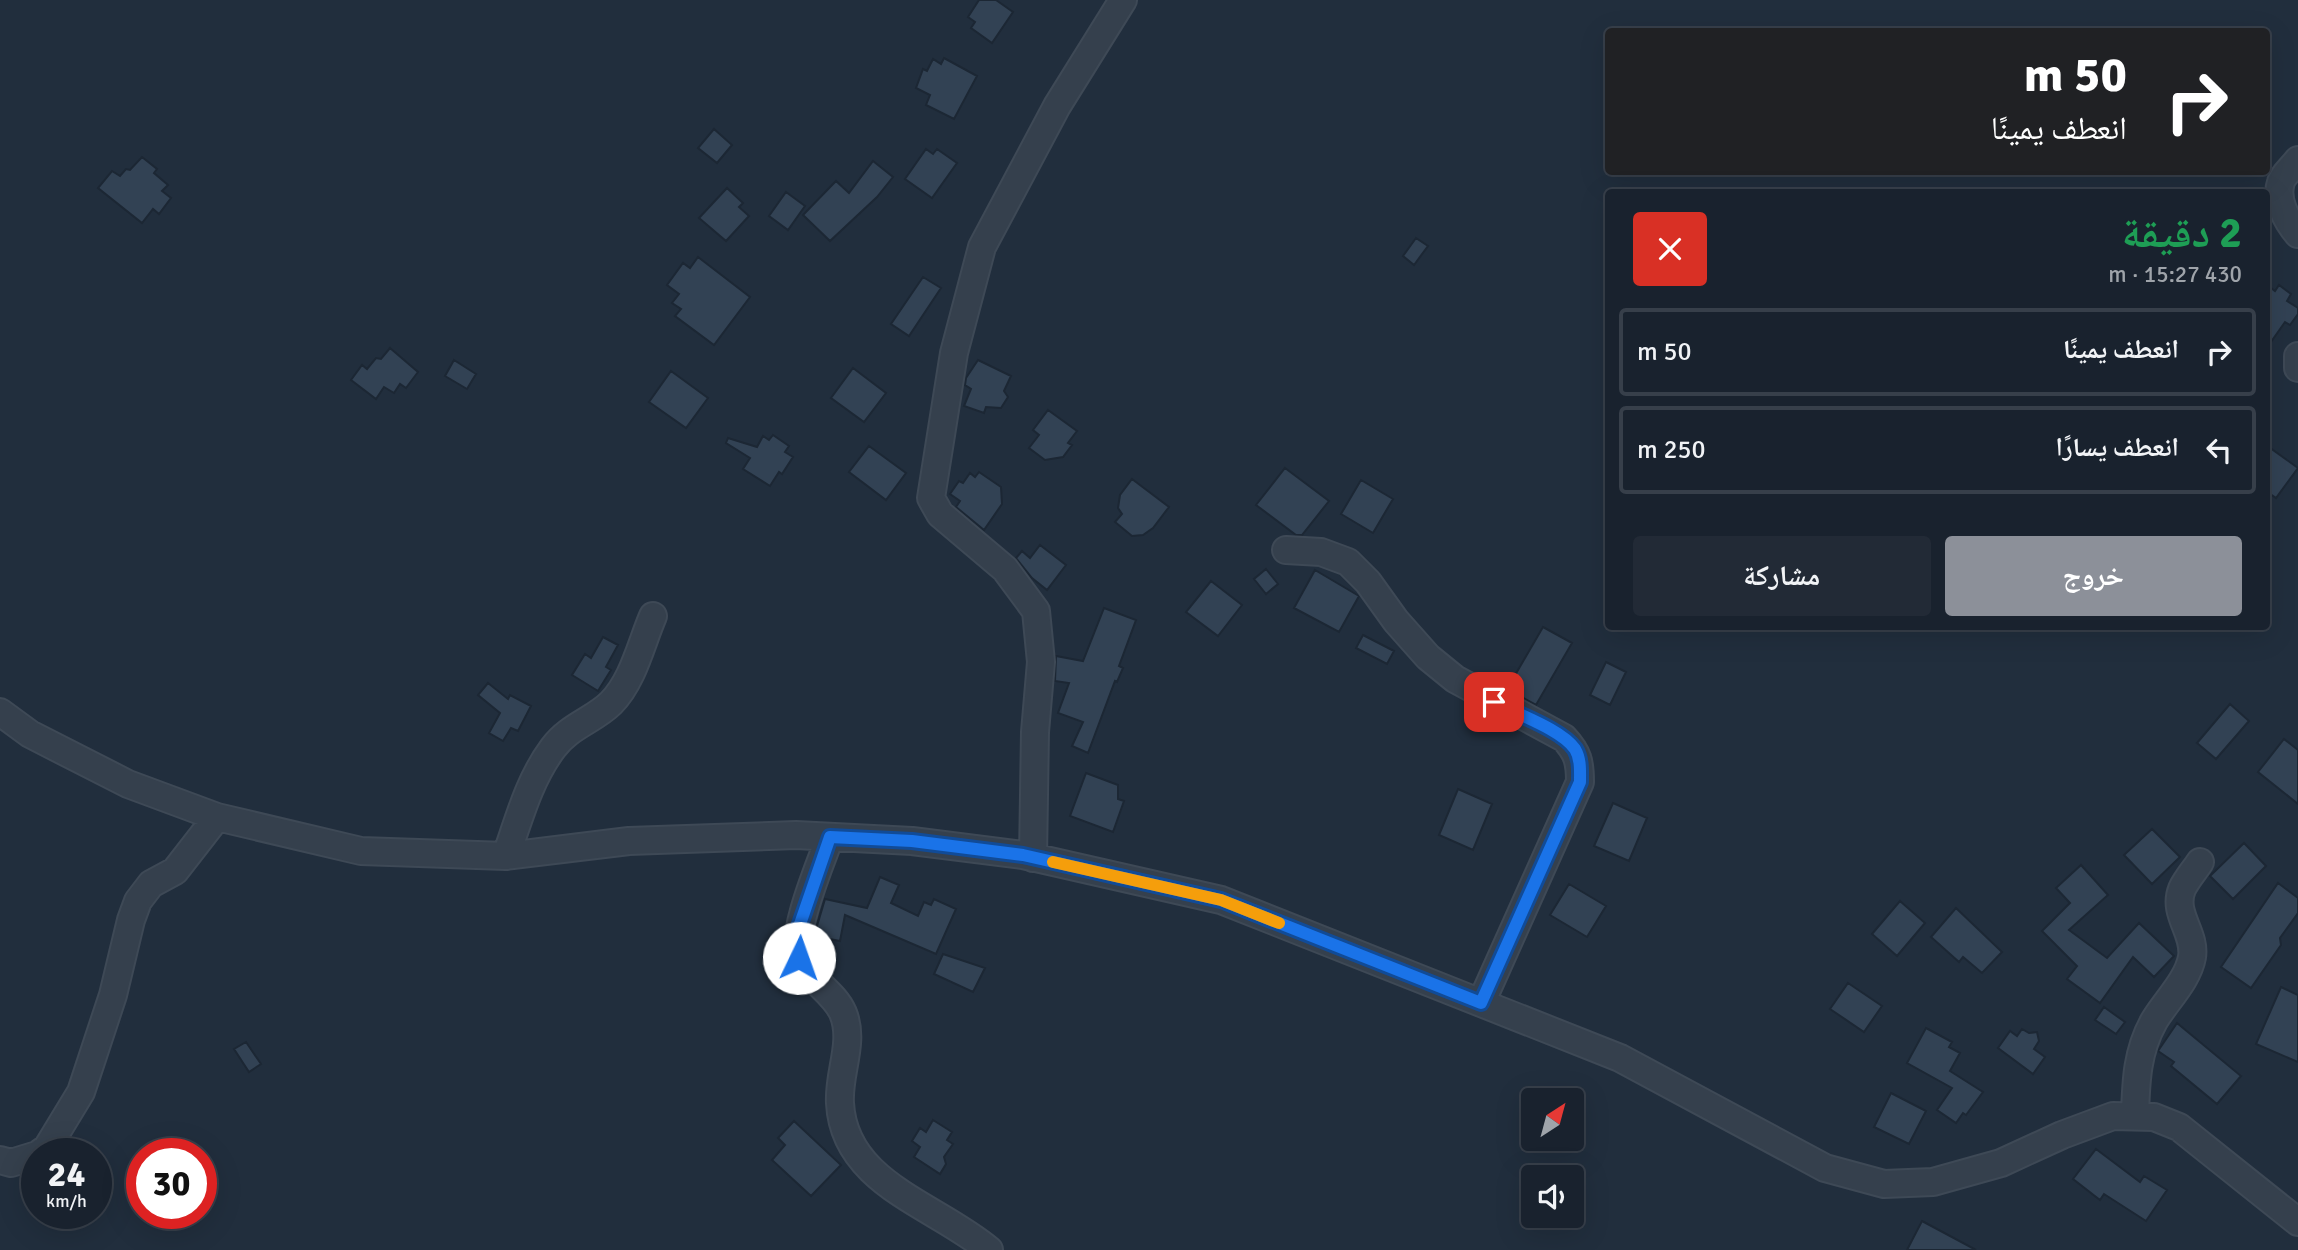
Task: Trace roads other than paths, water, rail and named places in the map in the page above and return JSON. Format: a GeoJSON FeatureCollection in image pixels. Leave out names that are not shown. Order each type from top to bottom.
{"type":"FeatureCollection","features":[{"type":"Feature","properties":{"kind":"street"},"geometry":{"type":"LineString","coordinates":[[1033,858],[1035,732],[1041,662],[1035,611],[1005,569],[940,514],[931,498],[954,353],[982,247],[1057,106],[1122,0]]}},
{"type":"Feature","properties":{"kind":"street"},"geometry":{"type":"LineString","coordinates":[[2298,160],[2281,181],[2279,198],[2290,226],[2298,234]]}},
{"type":"Feature","properties":{"kind":"street"},"geometry":{"type":"LineString","coordinates":[[2298,356],[2298,368]]}},
{"type":"Feature","properties":{"kind":"street"},"geometry":{"type":"LineString","coordinates":[[1286,550],[1321,552],[1348,562],[1368,582],[1396,621],[1428,657],[1455,679],[1564,738],[1576,751],[1580,763],[1580,782],[1481,1003]]}},
{"type":"Feature","properties":{"kind":"street"},"geometry":{"type":"LineString","coordinates":[[506,856],[538,771],[562,738],[578,723],[610,704],[621,691],[653,616]]}},
{"type":"Feature","properties":{"kind":"street"},"geometry":{"type":"LineString","coordinates":[[0,712],[30,734],[128,784],[217,817],[361,851],[506,856],[629,841],[796,835],[912,841],[1033,858],[1221,900],[1620,1058],[1825,1168],[1884,1184],[1933,1182],[1990,1166],[2113,1116],[2154,1117],[2179,1128],[2298,1222]]}},
{"type":"Feature","properties":{"kind":"street"},"geometry":{"type":"LineString","coordinates":[[53,1138],[81,1092],[113,995],[138,901],[152,884],[175,871],[217,817]]}},
{"type":"Feature","properties":{"kind":"street"},"geometry":{"type":"LineString","coordinates":[[830,837],[798,930],[799,958],[843,1012],[847,1031],[847,1048],[840,1072],[844,1131],[857,1154],[875,1175],[989,1250]]}},
{"type":"Feature","properties":{"kind":"street"},"geometry":{"type":"LineString","coordinates":[[2135,1115],[2136,1074],[2141,1051],[2150,1029],[2192,960],[2192,942],[2179,903],[2182,888],[2200,862]]}},
{"type":"Feature","properties":{"kind":"street"},"geometry":{"type":"LineString","coordinates":[[0,1160],[11,1163],[21,1160]]}}]}
